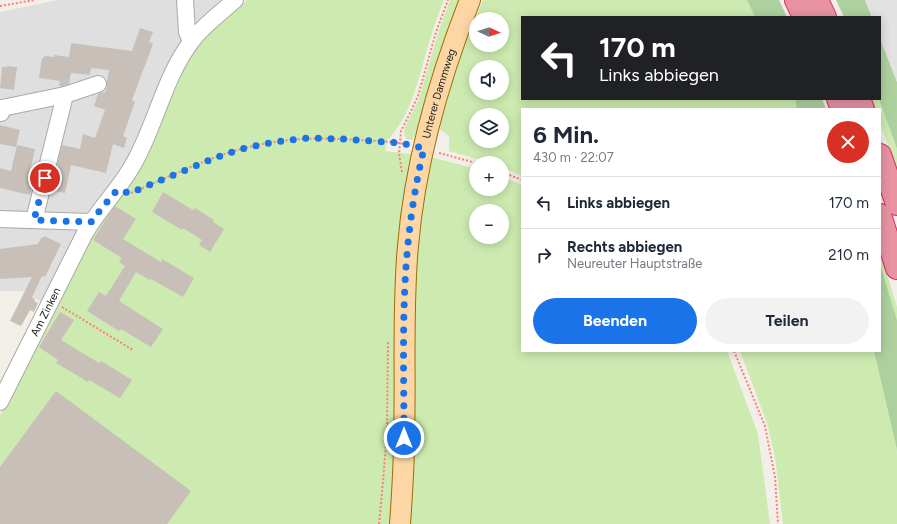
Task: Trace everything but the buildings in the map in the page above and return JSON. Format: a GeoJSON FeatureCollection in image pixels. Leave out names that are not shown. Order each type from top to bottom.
{"type":"FeatureCollection","features":[{"type":"Feature","properties":{"kind":"highway"},"geometry":{"type":"LineString","coordinates":[[796,0],[804,16]]}},
{"type":"Feature","properties":{"kind":"highway"},"geometry":{"type":"LineString","coordinates":[[817,0],[825,16]]}},
{"type":"Feature","properties":{"kind":"highway"},"geometry":{"type":"LineString","coordinates":[[881,158],[897,204]]}},
{"type":"Feature","properties":{"kind":"highway"},"geometry":{"type":"LineString","coordinates":[[881,218],[897,268]]}},
{"type":"Feature","properties":{"kind":"main road","name":"Unterer Dammweg"},"geometry":{"type":"LineString","coordinates":[[400,524],[403,488],[404,323],[408,239],[417,175],[434,105],[455,39],[470,0]]}},
{"type":"Feature","properties":{"kind":"street"},"geometry":{"type":"LineString","coordinates":[[185,0],[187,32],[191,41]]}},
{"type":"Feature","properties":{"kind":"street","name":"Am Zinken"},"geometry":{"type":"LineString","coordinates":[[0,402],[5,380],[51,300],[91,222],[117,190],[134,164],[176,65],[191,41],[235,0]]}},
{"type":"Feature","properties":{"kind":"street"},"geometry":{"type":"LineString","coordinates":[[0,113],[2,108],[65,95],[98,84]]}},
{"type":"Feature","properties":{"kind":"street"},"geometry":{"type":"LineString","coordinates":[[34,220],[65,95]]}},
{"type":"Feature","properties":{"kind":"street"},"geometry":{"type":"LineString","coordinates":[[0,219],[91,222]]}},
{"type":"Feature","properties":{"kind":"path"},"geometry":{"type":"LineString","coordinates":[[0,6],[36,0]]}},
{"type":"Feature","properties":{"kind":"path"},"geometry":{"type":"LineString","coordinates":[[117,190],[130,193],[205,161],[245,148],[274,142],[308,138],[400,143],[424,148],[469,161]]}},
{"type":"Feature","properties":{"kind":"path"},"geometry":{"type":"LineString","coordinates":[[509,175],[521,180]]}},
{"type":"Feature","properties":{"kind":"path"},"geometry":{"type":"LineString","coordinates":[[51,300],[133,350]]}},
{"type":"Feature","properties":{"kind":"path"},"geometry":{"type":"LineString","coordinates":[[734,352],[765,426],[775,477],[778,524]]}},
{"type":"Feature","properties":{"kind":"shaded area"},"geometry":{"type":"Polygon","coordinates":[[[58,0],[222,0],[200,18],[183,39],[134,150],[50,307],[24,291],[0,291],[0,12],[58,0]]]}},
{"type":"Feature","properties":{"kind":"shaded area"},"geometry":{"type":"Polygon","coordinates":[[[865,0],[897,0],[897,82],[881,41],[881,16],[872,16],[865,0]]]}},
{"type":"Feature","properties":{"kind":"green space"},"geometry":{"type":"Polygon","coordinates":[[[247,0],[444,0],[410,104],[396,131],[389,139],[387,139],[385,151],[427,156],[469,167],[469,196],[509,196],[509,179],[521,185],[521,352],[727,352],[758,434],[770,524],[0,524],[0,416],[89,237],[193,50],[212,30],[247,0]]]}},
{"type":"Feature","properties":{"kind":"green space"},"geometry":{"type":"Polygon","coordinates":[[[450,0],[460,0],[413,140],[407,139],[404,132],[405,127],[419,99],[438,33],[450,0]]]}},
{"type":"Feature","properties":{"kind":"green space"},"geometry":{"type":"Polygon","coordinates":[[[483,0],[747,0],[755,16],[521,16],[521,100],[795,100],[797,108],[521,108],[521,176],[509,170],[509,156],[469,157],[449,151],[449,136],[438,128],[460,56],[469,34],[469,52],[509,52],[509,12],[478,12],[483,0]]]}},
{"type":"Feature","properties":{"kind":"green space"},"geometry":{"type":"Polygon","coordinates":[[[747,0],[779,0],[787,16],[755,16],[747,0]]]}},
{"type":"Feature","properties":{"kind":"green space"},"geometry":{"type":"Polygon","coordinates":[[[836,0],[865,0],[872,16],[844,16],[836,0]]]}},
{"type":"Feature","properties":{"kind":"green space"},"geometry":{"type":"Polygon","coordinates":[[[881,41],[897,82],[897,149],[879,100],[881,100],[881,41]]]}},
{"type":"Feature","properties":{"kind":"green space"},"geometry":{"type":"Polygon","coordinates":[[[795,100],[822,100],[826,108],[797,108],[795,100]]]}},
{"type":"Feature","properties":{"kind":"green space"},"geometry":{"type":"Polygon","coordinates":[[[871,100],[880,100],[897,149],[897,170],[881,126],[881,108],[875,108],[871,100]]]}},
{"type":"Feature","properties":{"kind":"green space"},"geometry":{"type":"Polygon","coordinates":[[[881,254],[897,307],[897,320],[881,267],[881,254]]]}},
{"type":"Feature","properties":{"kind":"green space"},"geometry":{"type":"Polygon","coordinates":[[[881,267],[897,320],[897,450],[874,352],[881,352],[881,267]]]}},
{"type":"Feature","properties":{"kind":"green space"},"geometry":{"type":"Polygon","coordinates":[[[740,352],[874,352],[897,450],[897,524],[783,524],[775,457],[767,423],[740,352]]]}},
{"type":"Feature","properties":{"kind":"route"},"geometry":{"type":"LineString","coordinates":[[45,178],[34,220],[91,222],[117,190],[130,193],[205,161],[230,152],[258,145],[308,138],[400,143],[424,148],[417,175],[407,257],[404,309],[404,438]]}}]}
